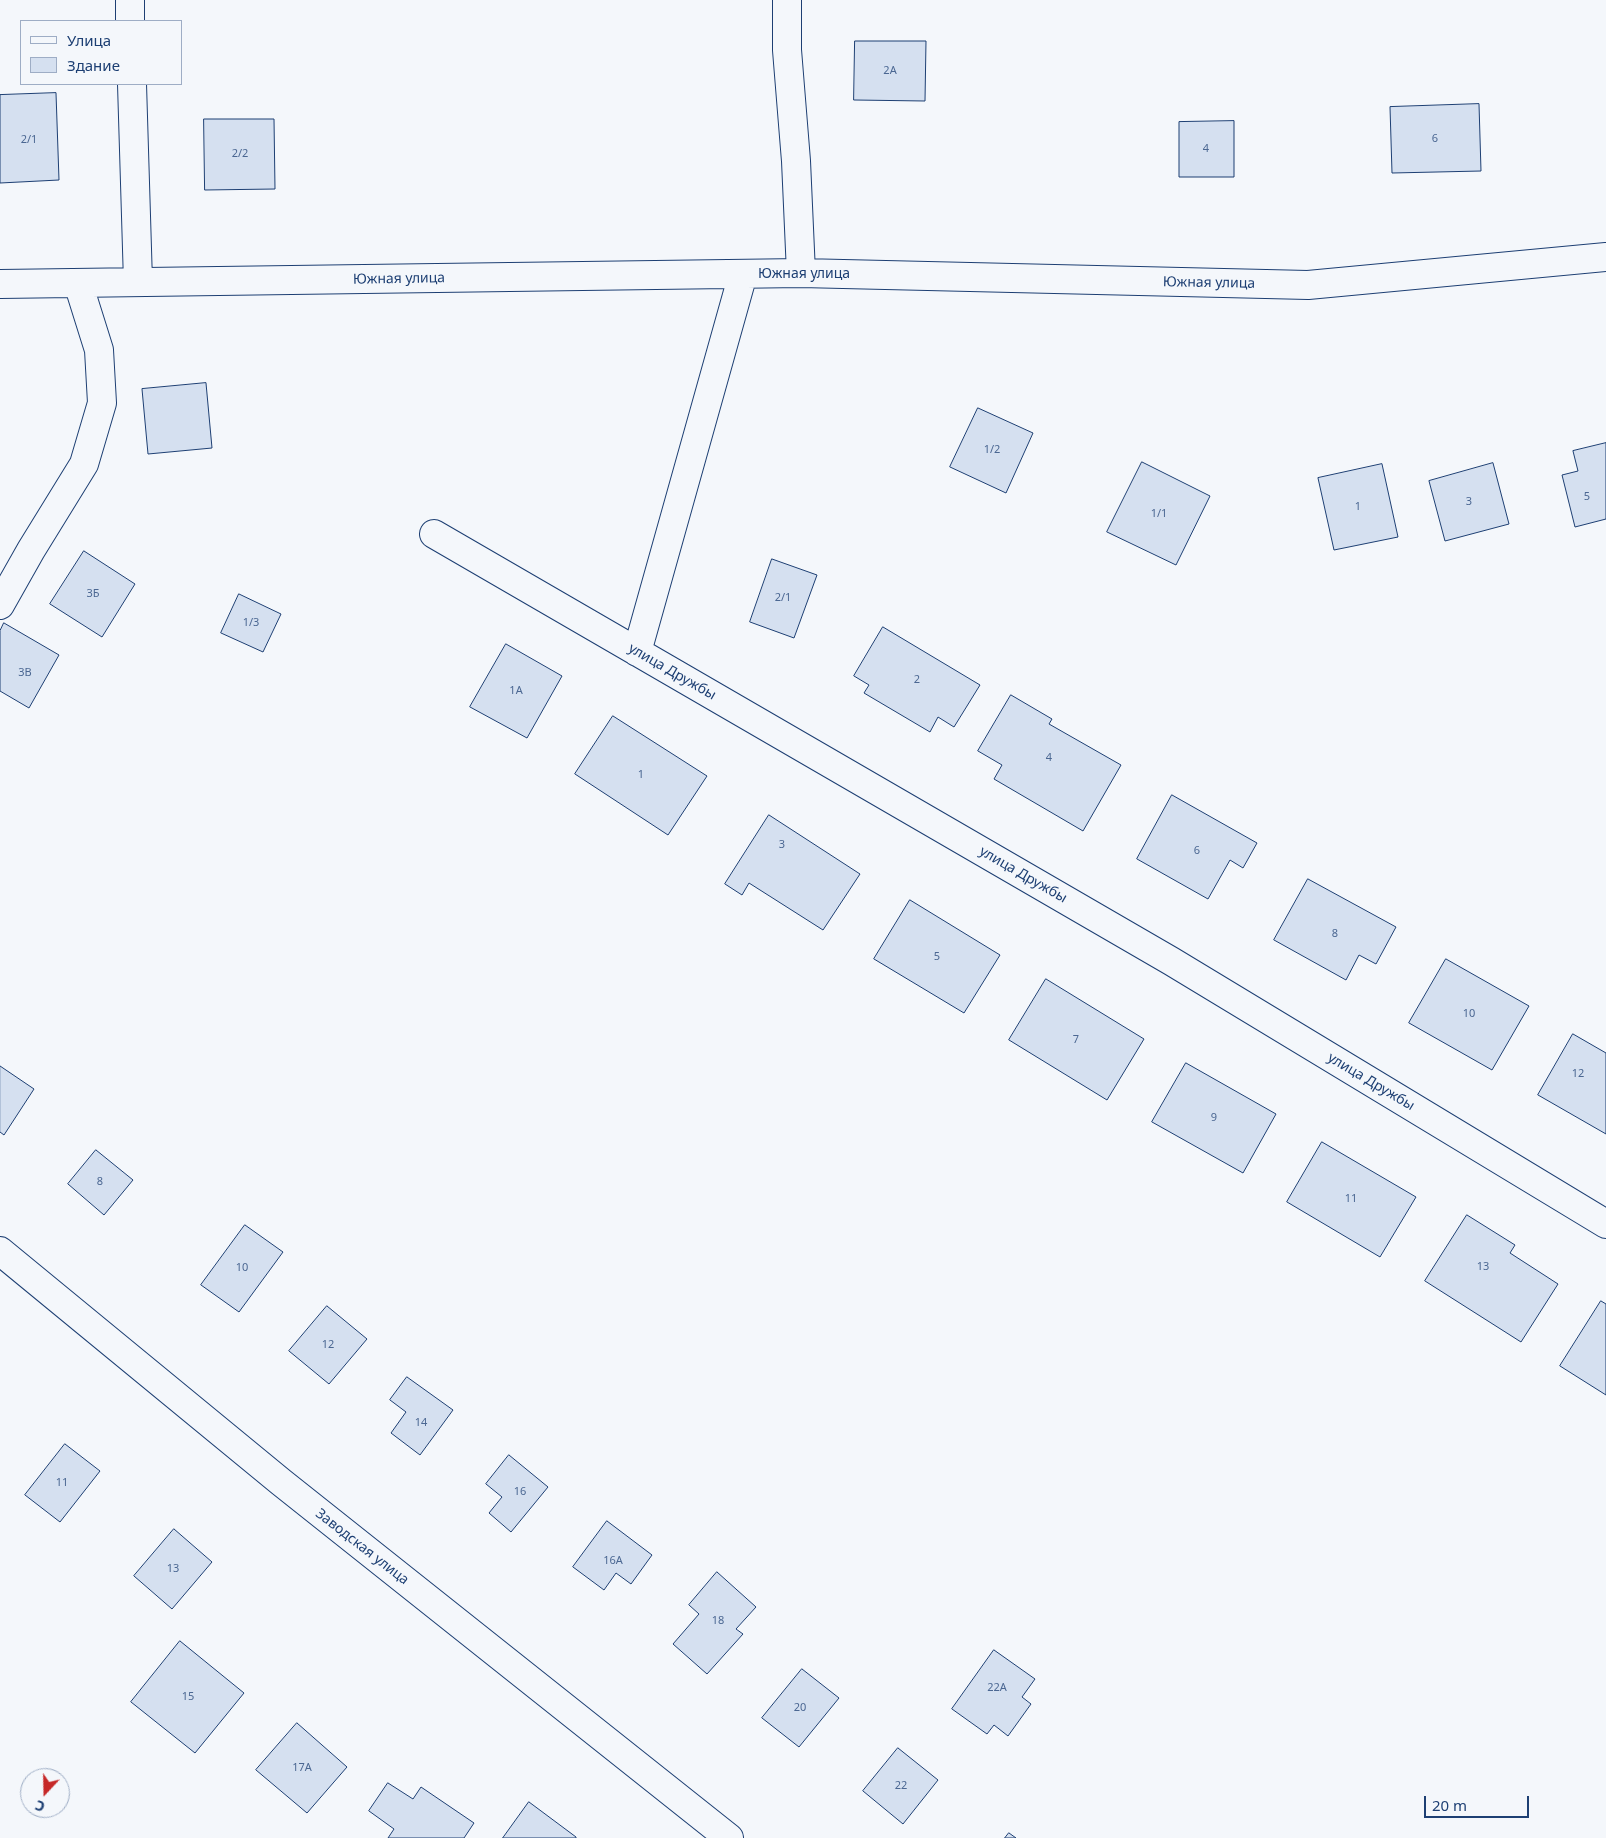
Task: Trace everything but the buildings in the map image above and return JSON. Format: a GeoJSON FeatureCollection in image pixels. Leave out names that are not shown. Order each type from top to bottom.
{"type":"FeatureCollection","features":[{"type":"Feature","properties":{"kind":"street"},"geometry":{"type":"LineString","coordinates":[[130,0],[130,20]]}},
{"type":"Feature","properties":{"kind":"street"},"geometry":{"type":"LineString","coordinates":[[787,0],[787,50],[796,161],[801,273]]}},
{"type":"Feature","properties":{"kind":"street"},"geometry":{"type":"LineString","coordinates":[[132,85],[138,282]]}},
{"type":"Feature","properties":{"kind":"street","name":"Южная улица"},"geometry":{"type":"LineString","coordinates":[[0,284],[801,273],[1308,285],[1606,257]]}},
{"type":"Feature","properties":{"kind":"street"},"geometry":{"type":"LineString","coordinates":[[637,652],[743,274]]}},
{"type":"Feature","properties":{"kind":"street"},"geometry":{"type":"LineString","coordinates":[[0,605],[31,550],[84,464],[102,403],[99,350],[78,284]]}},
{"type":"Feature","properties":{"kind":"street","name":"улица Дружбы"},"geometry":{"type":"LineString","coordinates":[[434,534],[1170,961],[1606,1224]]}},
{"type":"Feature","properties":{"kind":"street","name":"Заводская улица"},"geometry":{"type":"LineString","coordinates":[[0,1251],[281,1482],[729,1838]]}}]}
